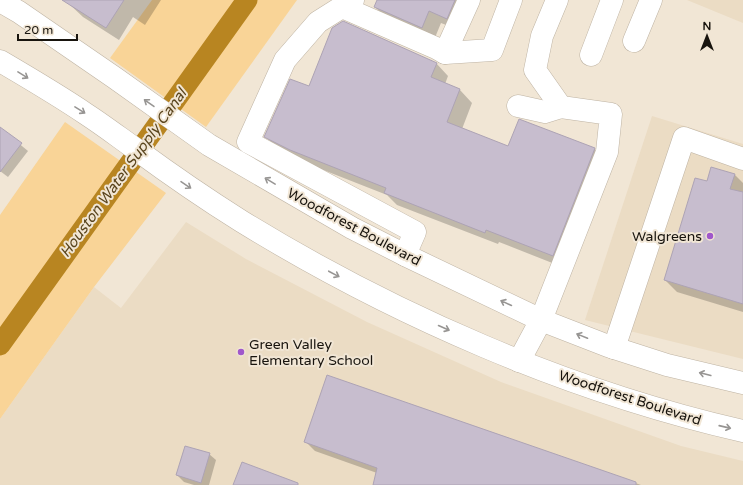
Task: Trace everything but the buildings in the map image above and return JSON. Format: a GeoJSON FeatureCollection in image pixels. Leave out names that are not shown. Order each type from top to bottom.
{"type":"FeatureCollection","features":[{"type":"Feature","properties":{"kind":"main road"},"geometry":{"type":"LineString","coordinates":[[445,53],[469,0]]}},
{"type":"Feature","properties":{"kind":"main road"},"geometry":{"type":"LineString","coordinates":[[405,255],[415,232],[248,142],[285,60],[318,22],[348,3],[445,53],[492,50],[511,0]]}},
{"type":"Feature","properties":{"kind":"main road"},"geometry":{"type":"LineString","coordinates":[[557,0],[542,36],[535,70],[561,107]]}},
{"type":"Feature","properties":{"kind":"main road"},"geometry":{"type":"LineString","coordinates":[[591,55],[612,0]]}},
{"type":"Feature","properties":{"kind":"main road"},"geometry":{"type":"LineString","coordinates":[[634,41],[651,0]]}},
{"type":"Feature","properties":{"kind":"main road","name":"Woodforest Boulevard"},"geometry":{"type":"LineString","coordinates":[[0,1],[19,12],[115,78],[209,145],[352,228],[541,320],[614,348],[667,364],[743,383]]}},
{"type":"Feature","properties":{"kind":"main road","name":"Woodforest Boulevard"},"geometry":{"type":"LineString","coordinates":[[0,61],[87,114],[184,184],[241,220],[300,256],[384,301],[519,361],[644,405],[743,431]]}},
{"type":"Feature","properties":{"kind":"main road"},"geometry":{"type":"LineString","coordinates":[[518,106],[545,112],[561,107],[611,114],[607,152],[541,320],[519,361]]}},
{"type":"Feature","properties":{"kind":"main road"},"geometry":{"type":"LineString","coordinates":[[614,348],[684,138],[743,159]]}},
{"type":"Feature","properties":{"kind":"shaded area"},"geometry":{"type":"Polygon","coordinates":[[[152,0],[297,0],[206,127],[110,58],[152,0]]]}},
{"type":"Feature","properties":{"kind":"shaded area"},"geometry":{"type":"Polygon","coordinates":[[[687,0],[743,0],[743,23],[687,0]]]}},
{"type":"Feature","properties":{"kind":"shaded area"},"geometry":{"type":"Polygon","coordinates":[[[652,116],[743,144],[743,359],[585,320],[652,116]]]}},
{"type":"Feature","properties":{"kind":"shaded area"},"geometry":{"type":"Polygon","coordinates":[[[65,122],[166,193],[94,287],[0,419],[0,215],[65,122]]]}},
{"type":"Feature","properties":{"kind":"shaded area","name":"Green Valley Elementary School"},"geometry":{"type":"Polygon","coordinates":[[[186,222],[246,259],[367,322],[501,382],[681,446],[743,461],[743,485],[0,485],[0,419],[94,287],[121,308],[186,222]]]}},
{"type":"Feature","properties":{"kind":"waterway","name":"Houston Water Supply Canal"},"geometry":{"type":"LineString","coordinates":[[0,345],[247,0]]}},
{"type":"Feature","properties":{"kind":"place","name":"Walgreens"},"geometry":{"type":"Point","coordinates":[710,236]}},
{"type":"Feature","properties":{"kind":"place","name":"Green Valley Elementary School"},"geometry":{"type":"Point","coordinates":[241,352]}}]}
